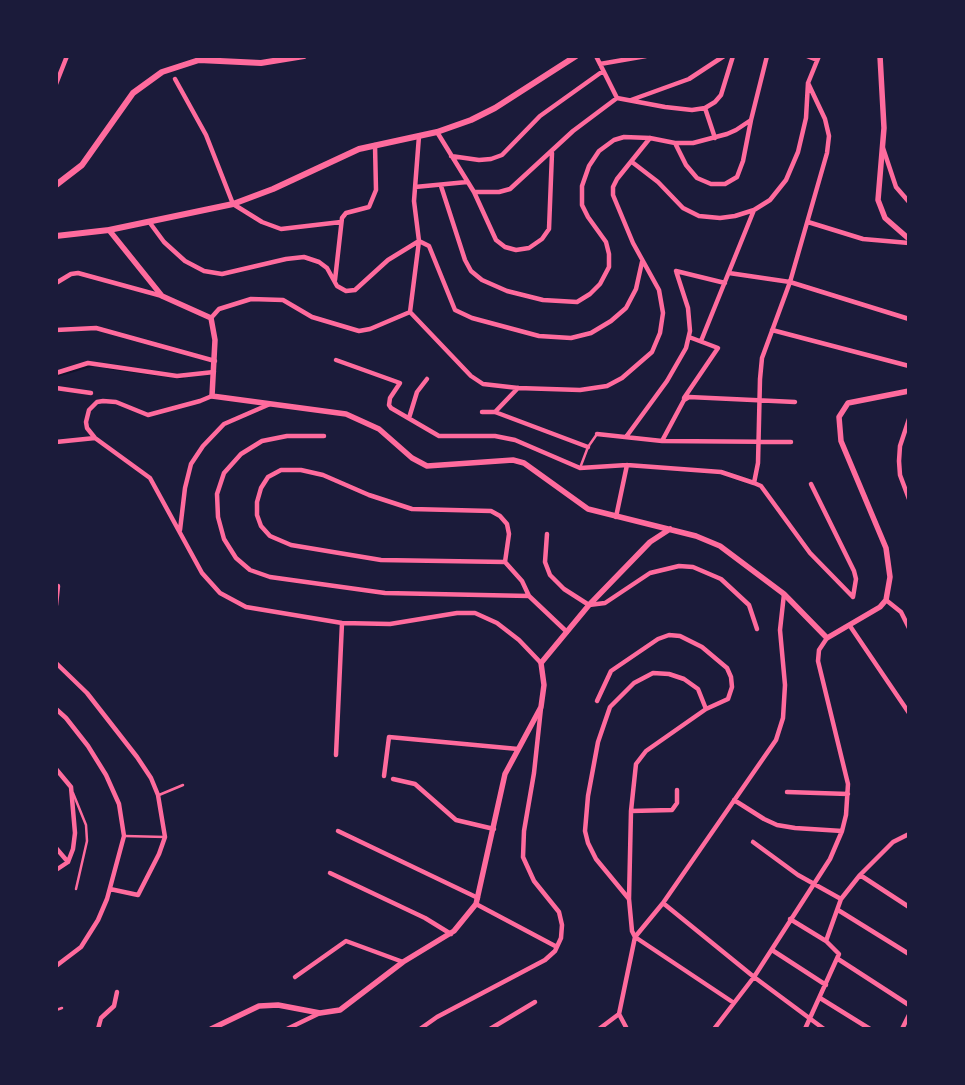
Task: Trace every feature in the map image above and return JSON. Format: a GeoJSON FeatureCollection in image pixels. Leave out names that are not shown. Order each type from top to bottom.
{"type":"FeatureCollection","features":[{"type":"Feature","properties":{"kind":"main road"},"geometry":{"type":"LineString","coordinates":[[56,185],[82,165],[133,93],[162,72],[200,60],[261,62],[304,56]]}},
{"type":"Feature","properties":{"kind":"main road"},"geometry":{"type":"LineString","coordinates":[[56,236],[150,223],[233,204],[273,189],[359,149],[437,132],[471,120],[495,108],[576,56]]}},
{"type":"Feature","properties":{"kind":"street"},"geometry":{"type":"LineString","coordinates":[[56,84],[67,56]]}},
{"type":"Feature","properties":{"kind":"street"},"geometry":{"type":"LineString","coordinates":[[596,56],[617,98]]}},
{"type":"Feature","properties":{"kind":"street"},"geometry":{"type":"LineString","coordinates":[[600,64],[646,56]]}},
{"type":"Feature","properties":{"kind":"street"},"geometry":{"type":"LineString","coordinates":[[630,100],[689,79],[724,56]]}},
{"type":"Feature","properties":{"kind":"street"},"geometry":{"type":"LineString","coordinates":[[474,192],[499,192],[510,188],[552,153],[573,132],[617,98],[665,107],[692,110],[705,108],[715,102],[721,95],[727,83],[733,56]]}},
{"type":"Feature","properties":{"kind":"street"},"geometry":{"type":"LineString","coordinates":[[675,143],[686,165],[696,178],[711,184],[725,184],[737,176],[743,161],[767,56]]}},
{"type":"Feature","properties":{"kind":"street"},"geometry":{"type":"LineString","coordinates":[[632,162],[658,182],[683,208],[699,216],[720,218],[754,210],[770,200],[786,180],[798,152],[806,118],[808,83],[818,58],[807,56]]}},
{"type":"Feature","properties":{"kind":"street"},"geometry":{"type":"LineString","coordinates":[[880,56],[884,128],[878,187],[880,210],[891,225],[909,239]]}},
{"type":"Feature","properties":{"kind":"street"},"geometry":{"type":"LineString","coordinates":[[452,156],[479,160],[491,159],[502,155],[540,116],[603,71]]}},
{"type":"Feature","properties":{"kind":"street"},"geometry":{"type":"LineString","coordinates":[[175,79],[206,135],[233,204],[262,222],[281,229],[341,222]]}},
{"type":"Feature","properties":{"kind":"street"},"geometry":{"type":"LineString","coordinates":[[754,483],[757,476],[762,358],[790,282],[827,153],[829,136],[825,119],[808,83]]}},
{"type":"Feature","properties":{"kind":"street"},"geometry":{"type":"LineString","coordinates":[[705,108],[714,138]]}},
{"type":"Feature","properties":{"kind":"street"},"geometry":{"type":"LineString","coordinates":[[441,186],[465,260],[471,271],[482,280],[508,291],[543,300],[577,302],[590,294],[600,284],[609,267],[609,254],[606,242],[588,217],[582,204],[582,186],[589,166],[599,151],[614,140],[624,137],[650,138],[675,143],[693,143],[727,134],[751,120]]}},
{"type":"Feature","properties":{"kind":"street"},"geometry":{"type":"LineString","coordinates":[[437,132],[474,192],[496,240],[505,247],[516,250],[529,248],[542,239],[549,229],[552,153]]}},
{"type":"Feature","properties":{"kind":"street"},"geometry":{"type":"LineString","coordinates":[[410,312],[419,241],[415,187],[419,136]]}},
{"type":"Feature","properties":{"kind":"street"},"geometry":{"type":"LineString","coordinates":[[410,312],[477,381],[489,386],[580,390],[607,386],[639,366],[652,352],[660,333],[663,313],[659,290],[642,261],[613,195],[613,187],[617,179],[650,138]]}},
{"type":"Feature","properties":{"kind":"street"},"geometry":{"type":"LineString","coordinates":[[335,281],[341,222],[346,213],[364,210],[372,202],[376,190],[375,145]]}},
{"type":"Feature","properties":{"kind":"street"},"geometry":{"type":"LineString","coordinates":[[882,146],[896,187],[909,202]]}},
{"type":"Feature","properties":{"kind":"street"},"geometry":{"type":"LineString","coordinates":[[415,187],[467,182]]}},
{"type":"Feature","properties":{"kind":"street"},"geometry":{"type":"LineString","coordinates":[[702,341],[754,210]]}},
{"type":"Feature","properties":{"kind":"street"},"geometry":{"type":"LineString","coordinates":[[808,222],[863,239],[909,243]]}},
{"type":"Feature","properties":{"kind":"street"},"geometry":{"type":"LineString","coordinates":[[150,223],[164,242],[186,262],[204,271],[222,274],[286,259],[304,257],[319,262],[327,268],[335,281],[346,291],[355,290],[388,260],[419,241]]}},
{"type":"Feature","properties":{"kind":"street"},"geometry":{"type":"LineString","coordinates":[[109,230],[162,296]]}},
{"type":"Feature","properties":{"kind":"street"},"geometry":{"type":"LineString","coordinates":[[419,241],[430,246],[454,310],[472,318],[539,336],[572,338],[591,332],[611,322],[626,308],[636,289],[642,261]]}},
{"type":"Feature","properties":{"kind":"street"},"geometry":{"type":"LineString","coordinates":[[626,437],[677,366],[686,348],[689,337],[688,308],[676,271],[725,282]]}},
{"type":"Feature","properties":{"kind":"street"},"geometry":{"type":"LineString","coordinates":[[56,283],[71,274],[78,273],[162,296],[204,313],[211,318],[215,332],[216,362],[212,396]]}},
{"type":"Feature","properties":{"kind":"street"},"geometry":{"type":"LineString","coordinates":[[729,273],[790,282],[909,319]]}},
{"type":"Feature","properties":{"kind":"street"},"geometry":{"type":"LineString","coordinates":[[211,318],[219,308],[251,299],[283,300],[312,318],[359,331],[370,329],[410,312]]}},
{"type":"Feature","properties":{"kind":"street"},"geometry":{"type":"LineString","coordinates":[[56,330],[96,328],[216,362]]}},
{"type":"Feature","properties":{"kind":"street"},"geometry":{"type":"LineString","coordinates":[[772,330],[909,366]]}},
{"type":"Feature","properties":{"kind":"street"},"geometry":{"type":"LineString","coordinates":[[662,441],[684,400],[718,348],[689,337]]}},
{"type":"Feature","properties":{"kind":"street"},"geometry":{"type":"LineString","coordinates":[[336,360],[400,383],[390,398],[389,405],[391,408],[439,436],[495,436],[515,440],[580,468],[627,465],[721,472],[761,486]]}},
{"type":"Feature","properties":{"kind":"street"},"geometry":{"type":"LineString","coordinates":[[56,373],[88,363],[177,376],[214,372]]}},
{"type":"Feature","properties":{"kind":"street"},"geometry":{"type":"LineString","coordinates":[[409,418],[417,392],[427,379]]}},
{"type":"Feature","properties":{"kind":"street"},"geometry":{"type":"LineString","coordinates":[[56,388],[91,394]]}},
{"type":"Feature","properties":{"kind":"street"},"geometry":{"type":"LineString","coordinates":[[496,412],[518,388]]}},
{"type":"Feature","properties":{"kind":"street"},"geometry":{"type":"LineString","coordinates":[[714,1029],[772,950],[837,846],[842,831],[848,794],[844,765],[818,661],[819,650],[827,638],[880,607],[886,600],[890,577],[886,548],[841,441],[839,417],[848,403],[909,391]]}},
{"type":"Feature","properties":{"kind":"street"},"geometry":{"type":"LineString","coordinates":[[420,1029],[436,1017],[544,960],[556,949],[561,938],[562,925],[559,912],[534,881],[523,857],[524,831],[534,773],[544,685],[541,662],[520,640],[497,623],[475,614],[456,612],[390,624],[342,623],[246,607],[228,599],[206,580],[150,478],[95,438],[87,428],[86,416],[97,402],[110,401],[148,415],[212,396],[272,403],[351,416],[378,429],[412,458],[427,466],[519,461],[581,506],[616,517],[696,536],[720,546],[784,594],[827,638]]}},
{"type":"Feature","properties":{"kind":"street"},"geometry":{"type":"LineString","coordinates":[[684,400],[694,397],[759,402],[795,402]]}},
{"type":"Feature","properties":{"kind":"street"},"geometry":{"type":"LineString","coordinates":[[180,530],[185,488],[191,464],[203,446],[224,424],[272,403]]}},
{"type":"Feature","properties":{"kind":"street"},"geometry":{"type":"LineString","coordinates":[[482,412],[496,412],[588,447]]}},
{"type":"Feature","properties":{"kind":"street"},"geometry":{"type":"LineString","coordinates":[[909,419],[900,446],[899,461],[909,499]]}},
{"type":"Feature","properties":{"kind":"street"},"geometry":{"type":"LineString","coordinates":[[596,434],[662,441],[791,442]]}},
{"type":"Feature","properties":{"kind":"street"},"geometry":{"type":"LineString","coordinates":[[324,436],[287,436],[262,441],[240,454],[224,473],[217,494],[218,517],[224,539],[236,558],[250,570],[270,577],[385,592],[529,596]]}},
{"type":"Feature","properties":{"kind":"street"},"geometry":{"type":"LineString","coordinates":[[56,442],[95,438]]}},
{"type":"Feature","properties":{"kind":"street"},"geometry":{"type":"LineString","coordinates":[[616,517],[627,465]]}},
{"type":"Feature","properties":{"kind":"street"},"geometry":{"type":"LineString","coordinates":[[505,562],[509,534],[507,524],[500,516],[491,512],[412,508],[369,495],[323,475],[301,470],[281,470],[268,477],[261,488],[257,502],[257,515],[261,526],[270,536],[291,546],[381,560],[505,562],[522,581],[529,596],[567,632]]}},
{"type":"Feature","properties":{"kind":"street"},"geometry":{"type":"LineString","coordinates":[[757,476],[761,486],[810,554],[853,597],[856,579],[854,571],[810,484]]}},
{"type":"Feature","properties":{"kind":"street"},"geometry":{"type":"LineString","coordinates":[[541,662],[589,605],[650,542],[670,529]]}},
{"type":"Feature","properties":{"kind":"street"},"geometry":{"type":"LineString","coordinates":[[547,534],[545,562],[550,575],[564,589],[589,605],[605,603],[650,573],[679,566],[693,567],[721,579],[749,605],[757,629]]}},
{"type":"Feature","properties":{"kind":"street"},"geometry":{"type":"LineString","coordinates":[[56,605],[58,586]]}},
{"type":"Feature","properties":{"kind":"street"},"geometry":{"type":"LineString","coordinates":[[600,1029],[619,1014],[635,938],[663,903],[776,740],[784,718],[786,685],[780,630],[784,594]]}},
{"type":"Feature","properties":{"kind":"street"},"geometry":{"type":"LineString","coordinates":[[886,600],[900,612],[909,628]]}},
{"type":"Feature","properties":{"kind":"street"},"geometry":{"type":"LineString","coordinates":[[336,754],[342,623]]}},
{"type":"Feature","properties":{"kind":"street"},"geometry":{"type":"LineString","coordinates":[[850,626],[909,713]]}},
{"type":"Feature","properties":{"kind":"street"},"geometry":{"type":"LineString","coordinates":[[596,700],[611,671],[658,639],[669,635],[680,636],[702,647],[727,668],[732,687],[728,699],[706,708],[640,757],[634,774],[631,811],[629,899],[632,932],[635,938],[734,1003]]}},
{"type":"Feature","properties":{"kind":"street"},"geometry":{"type":"LineString","coordinates":[[56,663],[87,693],[138,757],[151,778],[158,795],[165,836],[160,854],[138,895],[110,889]]}},
{"type":"Feature","properties":{"kind":"street"},"geometry":{"type":"LineString","coordinates":[[629,899],[596,859],[588,843],[585,831],[588,796],[596,751],[610,708],[634,683],[653,673],[669,674],[684,678],[698,689],[706,708]]}},
{"type":"Feature","properties":{"kind":"street"},"geometry":{"type":"LineString","coordinates":[[287,1029],[320,1013],[344,1007],[403,962],[451,934],[477,901],[505,774],[541,707]]}},
{"type":"Feature","properties":{"kind":"street"},"geometry":{"type":"LineString","coordinates":[[56,709],[66,718],[88,746],[106,775],[119,804],[124,836],[110,889],[98,920],[81,947],[56,966]]}},
{"type":"Feature","properties":{"kind":"street"},"geometry":{"type":"LineString","coordinates":[[384,776],[389,738],[518,749]]}},
{"type":"Feature","properties":{"kind":"street"},"geometry":{"type":"LineString","coordinates":[[56,769],[70,787],[75,833],[73,849],[68,862],[56,870]]}},
{"type":"Feature","properties":{"kind":"street"},"geometry":{"type":"LineString","coordinates":[[393,779],[416,784],[456,820],[494,829]]}},
{"type":"Feature","properties":{"kind":"street"},"geometry":{"type":"LineString","coordinates":[[631,811],[672,810],[677,803],[676,790]]}},
{"type":"Feature","properties":{"kind":"street"},"geometry":{"type":"LineString","coordinates":[[787,792],[848,794]]}},
{"type":"Feature","properties":{"kind":"street"},"geometry":{"type":"LineString","coordinates":[[734,800],[777,825],[842,831]]}},
{"type":"Feature","properties":{"kind":"street"},"geometry":{"type":"LineString","coordinates":[[338,831],[477,901],[556,949]]}},
{"type":"Feature","properties":{"kind":"street"},"geometry":{"type":"LineString","coordinates":[[826,941],[841,899],[860,875],[893,842],[908,835]]}},
{"type":"Feature","properties":{"kind":"street"},"geometry":{"type":"LineString","coordinates":[[753,842],[813,884],[841,899]]}},
{"type":"Feature","properties":{"kind":"street"},"geometry":{"type":"LineString","coordinates":[[56,848],[68,862]]}},
{"type":"Feature","properties":{"kind":"street"},"geometry":{"type":"LineString","coordinates":[[330,873],[425,918],[451,934]]}},
{"type":"Feature","properties":{"kind":"street"},"geometry":{"type":"LineString","coordinates":[[860,875],[909,907]]}},
{"type":"Feature","properties":{"kind":"street"},"geometry":{"type":"LineString","coordinates":[[663,903],[754,977],[824,1029]]}},
{"type":"Feature","properties":{"kind":"street"},"geometry":{"type":"LineString","coordinates":[[838,910],[909,954]]}},
{"type":"Feature","properties":{"kind":"street"},"geometry":{"type":"LineString","coordinates":[[790,919],[826,941],[838,956],[909,1005]]}},
{"type":"Feature","properties":{"kind":"street"},"geometry":{"type":"LineString","coordinates":[[295,977],[346,941],[403,962]]}},
{"type":"Feature","properties":{"kind":"street"},"geometry":{"type":"LineString","coordinates":[[772,950],[826,985]]}},
{"type":"Feature","properties":{"kind":"street"},"geometry":{"type":"LineString","coordinates":[[805,1029],[838,956]]}},
{"type":"Feature","properties":{"kind":"street"},"geometry":{"type":"LineString","coordinates":[[98,1029],[101,1018],[114,1006],[117,992]]}},
{"type":"Feature","properties":{"kind":"street"},"geometry":{"type":"LineString","coordinates":[[820,998],[870,1029]]}},
{"type":"Feature","properties":{"kind":"street"},"geometry":{"type":"LineString","coordinates":[[490,1029],[535,1002]]}},
{"type":"Feature","properties":{"kind":"street"},"geometry":{"type":"LineString","coordinates":[[211,1029],[252,1008],[268,1005],[278,1005],[320,1013]]}},
{"type":"Feature","properties":{"kind":"street"},"geometry":{"type":"LineString","coordinates":[[619,1014],[627,1029]]}},
{"type":"Feature","properties":{"kind":"street"},"geometry":{"type":"LineString","coordinates":[[902,1029],[909,1014]]}},
{"type":"Feature","properties":{"kind":"lane"},"geometry":{"type":"LineString","coordinates":[[580,468],[588,447],[596,434]]}},
{"type":"Feature","properties":{"kind":"lane"},"geometry":{"type":"LineString","coordinates":[[158,795],[183,786]]}},
{"type":"Feature","properties":{"kind":"lane"},"geometry":{"type":"LineString","coordinates":[[70,787],[86,826],[88,841],[76,889]]}},
{"type":"Feature","properties":{"kind":"lane"},"geometry":{"type":"LineString","coordinates":[[124,836],[165,836]]}},
{"type":"Feature","properties":{"kind":"lane"},"geometry":{"type":"LineString","coordinates":[[56,1010],[62,1008]]}},
{"type":"Feature","properties":{"kind":"waterway"},"geometry":{"type":"LineString","coordinates":[[56,376],[93,365]]}},
{"type":"Feature","properties":{"kind":"waterway"},"geometry":{"type":"LineString","coordinates":[[108,368],[183,378]]}}]}
